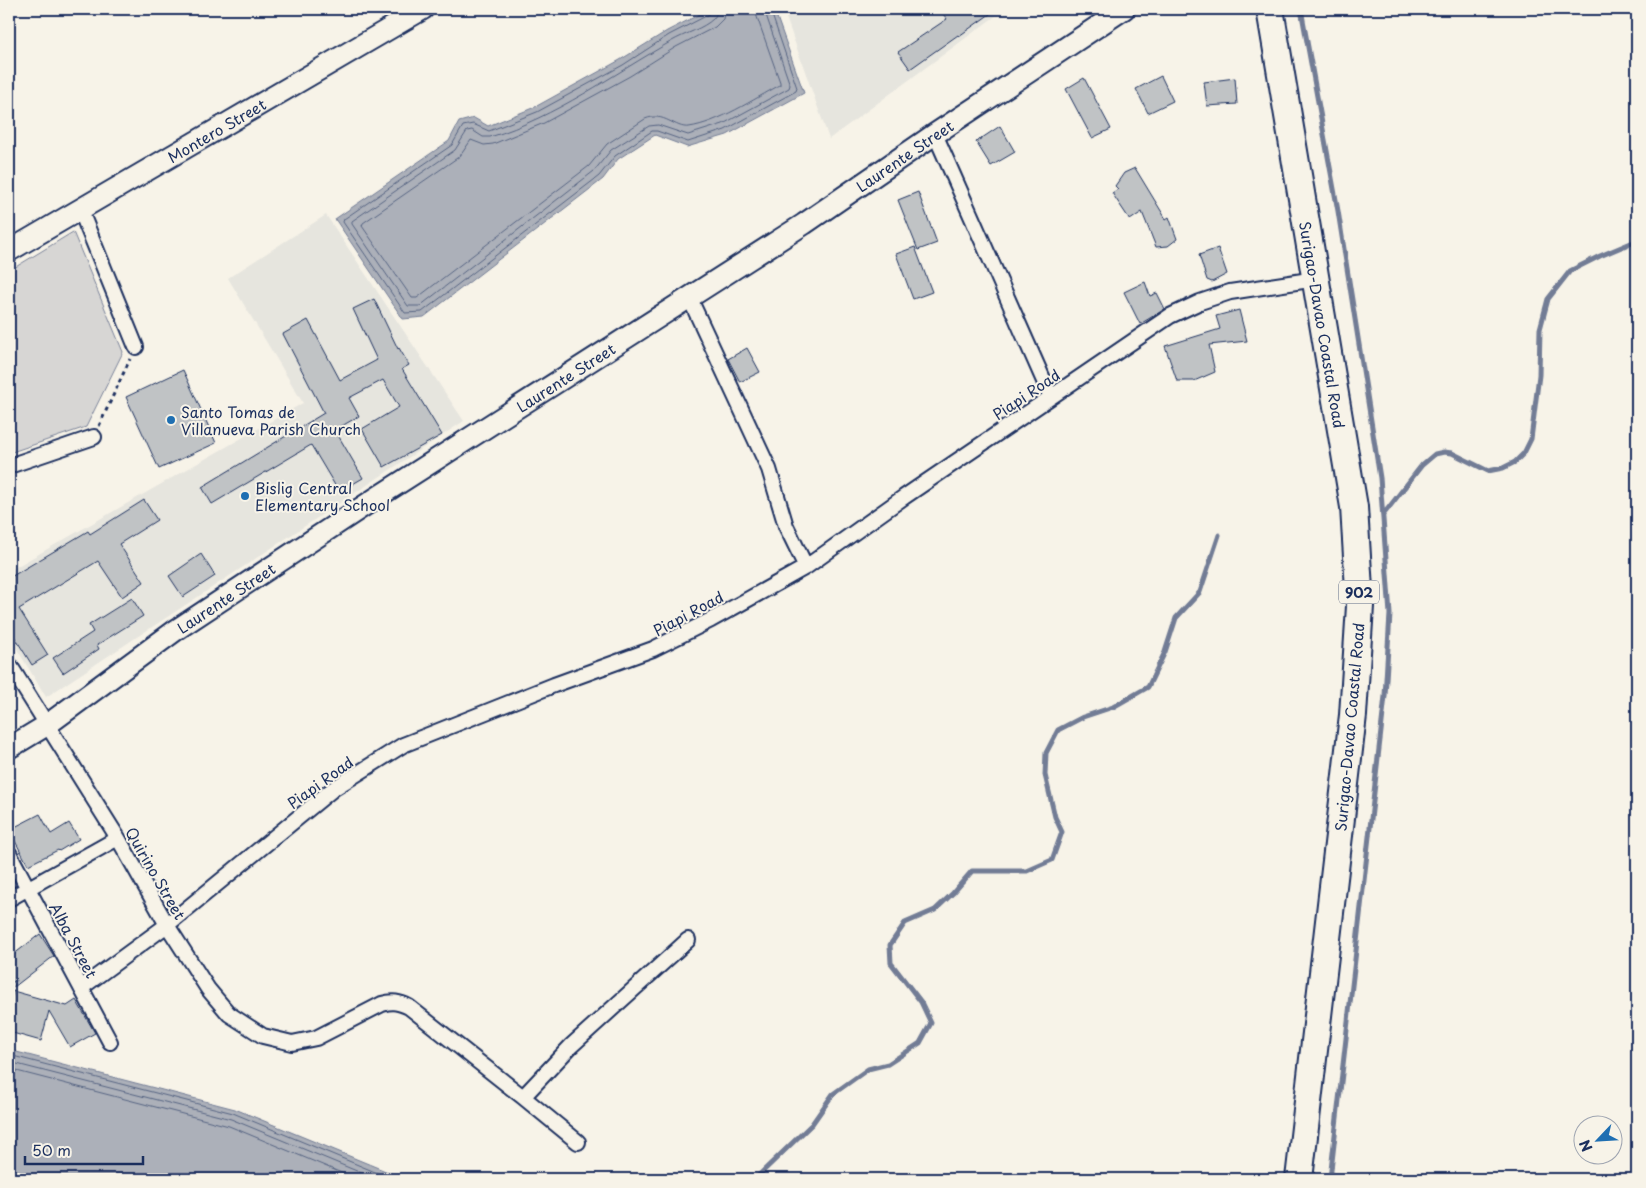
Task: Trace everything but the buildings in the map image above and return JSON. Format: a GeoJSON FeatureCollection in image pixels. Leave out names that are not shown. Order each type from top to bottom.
{"type":"FeatureCollection","features":[{"type":"Feature","properties":{"kind":"highway","name":"Surigao-Davao Coastal Road"},"geometry":{"type":"LineString","coordinates":[[1270,9],[1354,507],[1360,606],[1353,714],[1299,1179]]}},
{"type":"Feature","properties":{"kind":"street","name":"Montero Street"},"geometry":{"type":"LineString","coordinates":[[9,251],[423,9]]}},
{"type":"Feature","properties":{"kind":"street","name":"Laurente Street"},"geometry":{"type":"LineString","coordinates":[[9,748],[47,725],[193,619],[376,498],[804,224],[935,134],[1124,9]]}},
{"type":"Feature","properties":{"kind":"street"},"geometry":{"type":"LineString","coordinates":[[935,134],[1051,397]]}},
{"type":"Feature","properties":{"kind":"street"},"geometry":{"type":"LineString","coordinates":[[80,209],[136,347]]}},
{"type":"Feature","properties":{"kind":"street","name":"Piapi Road"},"geometry":{"type":"LineString","coordinates":[[81,988],[167,925],[333,789],[403,745],[554,685],[653,649],[712,620],[806,568],[904,497],[1170,316],[1200,302],[1230,292],[1316,279]]}},
{"type":"Feature","properties":{"kind":"street"},"geometry":{"type":"LineString","coordinates":[[690,298],[769,469],[786,526],[806,568]]}},
{"type":"Feature","properties":{"kind":"street"},"geometry":{"type":"LineString","coordinates":[[9,466],[94,437]]}},
{"type":"Feature","properties":{"kind":"street","name":"Quirino Street"},"geometry":{"type":"LineString","coordinates":[[9,664],[118,838],[167,925],[208,989],[229,1014],[263,1036],[292,1043],[316,1038],[382,1004],[391,1001],[399,1002],[409,1007],[523,1096],[578,1142]]}},
{"type":"Feature","properties":{"kind":"street"},"geometry":{"type":"LineString","coordinates":[[9,899],[118,838]]}},
{"type":"Feature","properties":{"kind":"street","name":"Alba Street"},"geometry":{"type":"LineString","coordinates":[[9,853],[110,1042]]}},
{"type":"Feature","properties":{"kind":"street"},"geometry":{"type":"LineString","coordinates":[[523,1096],[571,1046],[688,940]]}},
{"type":"Feature","properties":{"kind":"path"},"geometry":{"type":"LineString","coordinates":[[94,437],[136,347]]}},
{"type":"Feature","properties":{"kind":"shaded area"},"geometry":{"type":"Polygon","coordinates":[[[783,9],[1005,9],[829,139],[783,9]]]}},
{"type":"Feature","properties":{"kind":"shaded area","name":"Bislig Central Elementary School"},"geometry":{"type":"Polygon","coordinates":[[[326,215],[464,421],[46,697],[9,636],[9,571],[303,403],[228,278],[326,215]]]}},
{"type":"Feature","properties":{"kind":"shaded area"},"geometry":{"type":"Polygon","coordinates":[[[73,232],[123,352],[86,427],[9,453],[9,271],[73,232]]]}},
{"type":"Feature","properties":{"kind":"water"},"geometry":{"type":"Polygon","coordinates":[[[710,9],[774,9],[804,93],[727,135],[687,147],[655,135],[618,159],[603,179],[424,317],[403,319],[335,219],[449,141],[459,122],[474,118],[488,126],[535,107],[620,60],[667,31],[710,9]]]}},
{"type":"Feature","properties":{"kind":"water"},"geometry":{"type":"Polygon","coordinates":[[[9,1050],[235,1109],[405,1179],[9,1179],[9,1050]]]}},
{"type":"Feature","properties":{"kind":"waterway"},"geometry":{"type":"LineString","coordinates":[[1301,9],[1338,211],[1380,478],[1390,614],[1385,696],[1330,1179]]}},
{"type":"Feature","properties":{"kind":"waterway"},"geometry":{"type":"LineString","coordinates":[[1383,515],[1422,465],[1435,454],[1452,453],[1488,471],[1503,468],[1515,462],[1524,453],[1531,439],[1539,375],[1540,329],[1548,299],[1570,271],[1600,256],[1637,242]]}},
{"type":"Feature","properties":{"kind":"waterway"},"geometry":{"type":"LineString","coordinates":[[755,1179],[812,1124],[833,1094],[868,1069],[888,1064],[920,1043],[931,1023],[921,1002],[891,963],[890,945],[905,923],[935,910],[972,871],[1027,871],[1052,860],[1062,832],[1055,817],[1045,775],[1046,753],[1058,730],[1083,717],[1113,707],[1148,687],[1165,652],[1176,618],[1200,592],[1219,535]]}},
{"type":"Feature","properties":{"kind":"place","name":"Santo Tomas de Villanueva Parish Church"},"geometry":{"type":"Point","coordinates":[171,420]}},
{"type":"Feature","properties":{"kind":"place","name":"Bislig Central Elementary School"},"geometry":{"type":"Point","coordinates":[245,496]}}]}
